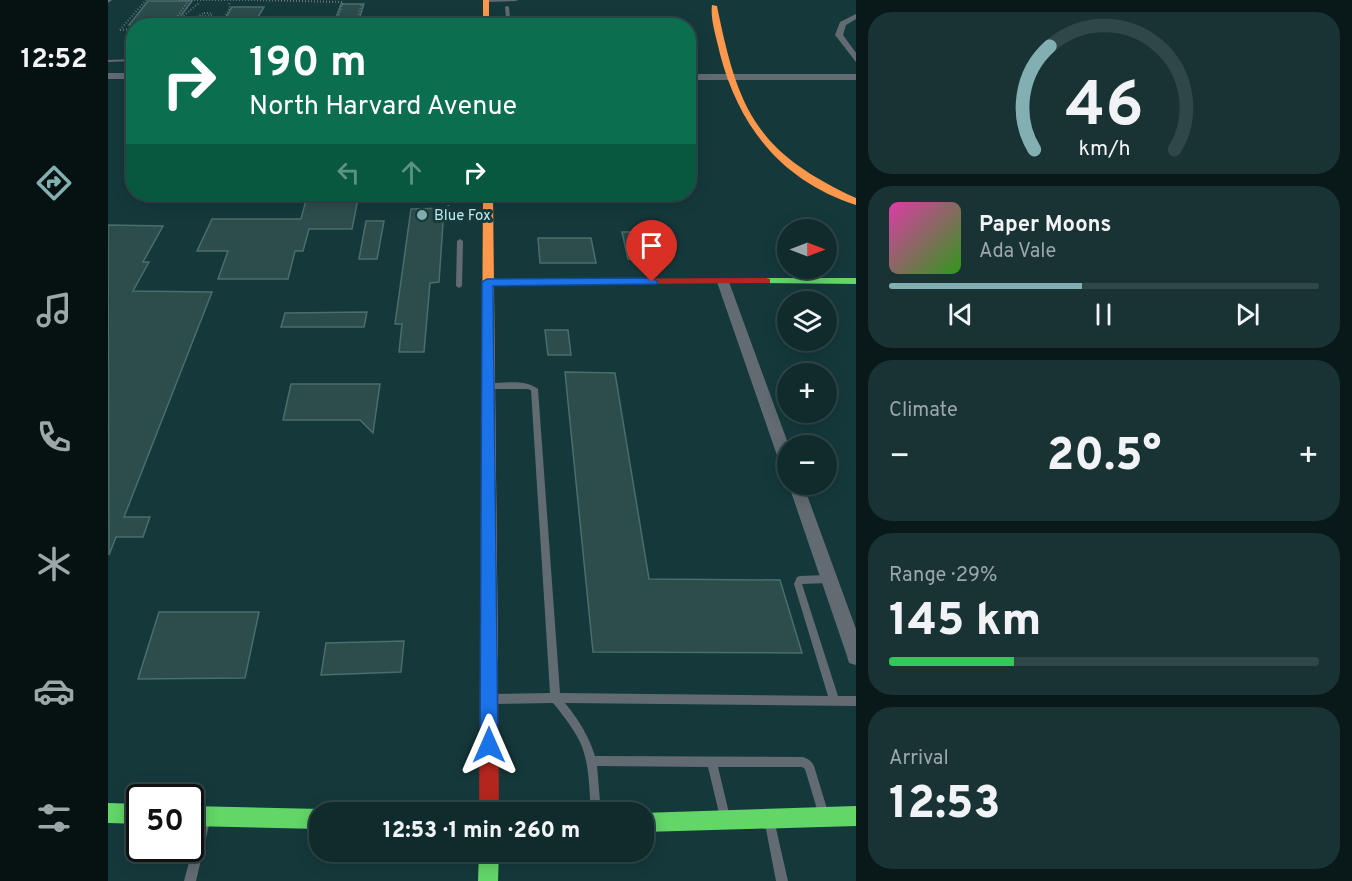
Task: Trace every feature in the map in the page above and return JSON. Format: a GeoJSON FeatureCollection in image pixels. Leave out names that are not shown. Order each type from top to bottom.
{"type":"FeatureCollection","features":[{"type":"Feature","properties":{"kind":"street"},"geometry":{"type":"LineString","coordinates":[[486,0],[486,18]]}},
{"type":"Feature","properties":{"kind":"street"},"geometry":{"type":"LineString","coordinates":[[714,6],[728,77],[759,137],[776,158],[804,178],[855,202]]}},
{"type":"Feature","properties":{"kind":"street"},"geometry":{"type":"LineString","coordinates":[[855,15],[843,24],[839,35],[855,60]]}},
{"type":"Feature","properties":{"kind":"street"},"geometry":{"type":"LineString","coordinates":[[108,76],[126,76]]}},
{"type":"Feature","properties":{"kind":"street"},"geometry":{"type":"LineString","coordinates":[[696,77],[855,77]]}},
{"type":"Feature","properties":{"kind":"street"},"geometry":{"type":"LineString","coordinates":[[488,201],[489,802]]}},
{"type":"Feature","properties":{"kind":"street"},"geometry":{"type":"LineString","coordinates":[[487,282],[855,281]]}},
{"type":"Feature","properties":{"kind":"street"},"geometry":{"type":"LineString","coordinates":[[723,282],[778,435]]}},
{"type":"Feature","properties":{"kind":"street"},"geometry":{"type":"LineString","coordinates":[[799,495],[855,656]]}},
{"type":"Feature","properties":{"kind":"street"},"geometry":{"type":"LineString","coordinates":[[108,813],[126,814]]}},
{"type":"Feature","properties":{"kind":"street"},"geometry":{"type":"LineString","coordinates":[[206,816],[309,819]]}},
{"type":"Feature","properties":{"kind":"street"},"geometry":{"type":"LineString","coordinates":[[654,822],[855,816]]}},
{"type":"Feature","properties":{"kind":"street"},"geometry":{"type":"LineString","coordinates":[[488,881],[489,862]]}},
{"type":"Feature","properties":{"kind":"lane"},"geometry":{"type":"LineString","coordinates":[[486,0],[516,0]]}},
{"type":"Feature","properties":{"kind":"lane"},"geometry":{"type":"LineString","coordinates":[[507,7],[508,18]]}},
{"type":"Feature","properties":{"kind":"lane"},"geometry":{"type":"LineString","coordinates":[[592,18],[600,17]]}},
{"type":"Feature","properties":{"kind":"lane"},"geometry":{"type":"LineString","coordinates":[[108,61],[126,60]]}},
{"type":"Feature","properties":{"kind":"lane"},"geometry":{"type":"LineString","coordinates":[[459,286],[460,241]]}},
{"type":"Feature","properties":{"kind":"lane"},"geometry":{"type":"LineString","coordinates":[[489,386],[528,386],[534,389],[555,698],[578,725],[593,761],[595,802]]}},
{"type":"Feature","properties":{"kind":"lane"},"geometry":{"type":"LineString","coordinates":[[828,579],[800,580],[798,584],[836,701]]}},
{"type":"Feature","properties":{"kind":"lane"},"geometry":{"type":"LineString","coordinates":[[489,699],[855,701]]}},
{"type":"Feature","properties":{"kind":"lane"},"geometry":{"type":"LineString","coordinates":[[593,761],[803,762],[809,766],[824,818]]}},
{"type":"Feature","properties":{"kind":"lane"},"geometry":{"type":"LineString","coordinates":[[712,762],[726,821]]}},
{"type":"Feature","properties":{"kind":"lane"},"geometry":{"type":"LineString","coordinates":[[190,881],[206,816]]}},
{"type":"Feature","properties":{"kind":"lane"},"geometry":{"type":"LineString","coordinates":[[770,820],[782,881]]}},
{"type":"Feature","properties":{"kind":"path"},"geometry":{"type":"LineString","coordinates":[[130,18],[146,0]]}},
{"type":"Feature","properties":{"kind":"path"},"geometry":{"type":"LineString","coordinates":[[179,0],[343,2],[337,18]]}},
{"type":"Feature","properties":{"kind":"path"},"geometry":{"type":"LineString","coordinates":[[177,18],[189,0]]}},
{"type":"Feature","properties":{"kind":"path"},"geometry":{"type":"LineString","coordinates":[[183,16],[202,2]]}},
{"type":"Feature","properties":{"kind":"path"},"geometry":{"type":"LineString","coordinates":[[206,13],[214,2]]}},
{"type":"Feature","properties":{"kind":"path"},"geometry":{"type":"LineString","coordinates":[[222,18],[230,8],[229,2]]}},
{"type":"Feature","properties":{"kind":"path"},"geometry":{"type":"LineString","coordinates":[[357,18],[362,3]]}},
{"type":"Feature","properties":{"kind":"path"},"geometry":{"type":"LineString","coordinates":[[183,16],[204,18],[213,15],[206,13],[197,16]]}},
{"type":"Feature","properties":{"kind":"path"},"geometry":{"type":"LineString","coordinates":[[126,23],[120,30],[126,30]]}},
{"type":"Feature","properties":{"kind":"path"},"geometry":{"type":"LineString","coordinates":[[448,212],[449,201]]}},
{"type":"Feature","properties":{"kind":"building"},"geometry":{"type":"Polygon","coordinates":[[[148,1],[192,1],[179,18],[135,18],[148,1]]]}},
{"type":"Feature","properties":{"kind":"building"},"geometry":{"type":"Polygon","coordinates":[[[341,4],[364,4],[360,18],[336,18],[341,4]]]}},
{"type":"Feature","properties":{"kind":"building"},"geometry":{"type":"Polygon","coordinates":[[[232,7],[264,7],[258,18],[226,18],[232,7]]]}},
{"type":"Feature","properties":{"kind":"building"},"geometry":{"type":"Polygon","coordinates":[[[306,201],[358,201],[352,229],[309,229],[303,251],[295,251],[288,279],[218,279],[228,251],[197,251],[212,219],[301,219],[306,201]]]}},
{"type":"Feature","properties":{"kind":"building"},"geometry":{"type":"Polygon","coordinates":[[[444,208],[439,282],[430,283],[424,352],[399,352],[402,324],[395,324],[411,209],[444,208]]]}},
{"type":"Feature","properties":{"kind":"building"},"geometry":{"type":"Polygon","coordinates":[[[366,221],[384,221],[377,259],[359,259],[366,221]]]}},
{"type":"Feature","properties":{"kind":"building"},"geometry":{"type":"Polygon","coordinates":[[[108,225],[163,226],[143,262],[149,262],[133,291],[212,292],[124,517],[150,517],[143,537],[116,537],[109,555],[108,225]]]}},
{"type":"Feature","properties":{"kind":"building"},"geometry":{"type":"Polygon","coordinates":[[[622,232],[650,232],[657,259],[628,259],[622,232]]]}},
{"type":"Feature","properties":{"kind":"building"},"geometry":{"type":"Polygon","coordinates":[[[538,238],[591,238],[596,263],[540,263],[538,238]]]}},
{"type":"Feature","properties":{"kind":"building"},"geometry":{"type":"Polygon","coordinates":[[[367,312],[364,327],[281,327],[285,313],[367,312]]]}},
{"type":"Feature","properties":{"kind":"building"},"geometry":{"type":"Polygon","coordinates":[[[545,330],[568,330],[571,355],[548,355],[545,330]]]}},
{"type":"Feature","properties":{"kind":"building"},"geometry":{"type":"Polygon","coordinates":[[[565,372],[615,373],[649,579],[780,580],[802,653],[593,652],[565,372]]]}},
{"type":"Feature","properties":{"kind":"building"},"geometry":{"type":"Polygon","coordinates":[[[291,384],[380,384],[373,433],[360,420],[283,420],[291,384]]]}},
{"type":"Feature","properties":{"kind":"building"},"geometry":{"type":"Polygon","coordinates":[[[159,612],[259,612],[245,678],[138,679],[159,612]]]}},
{"type":"Feature","properties":{"kind":"building"},"geometry":{"type":"Polygon","coordinates":[[[404,641],[401,672],[321,675],[326,643],[404,641]]]}},
{"type":"Feature","properties":{"kind":"traffic: fast"},"geometry":{"type":"LineString","coordinates":[[766,281],[856,281]]}},
{"type":"Feature","properties":{"kind":"traffic: fast"},"geometry":{"type":"LineString","coordinates":[[108,813],[126,814]]}},
{"type":"Feature","properties":{"kind":"traffic: fast"},"geometry":{"type":"LineString","coordinates":[[204,816],[309,819]]}},
{"type":"Feature","properties":{"kind":"traffic: fast"},"geometry":{"type":"LineString","coordinates":[[654,822],[856,816]]}},
{"type":"Feature","properties":{"kind":"traffic: fast"},"geometry":{"type":"LineString","coordinates":[[488,881],[489,862]]}},
{"type":"Feature","properties":{"kind":"traffic: slow"},"geometry":{"type":"LineString","coordinates":[[486,0],[486,18]]}},
{"type":"Feature","properties":{"kind":"traffic: slow"},"geometry":{"type":"LineString","coordinates":[[714,6],[729,74],[740,102],[754,127],[772,149],[794,169],[822,186],[856,202]]}},
{"type":"Feature","properties":{"kind":"traffic: slow"},"geometry":{"type":"LineString","coordinates":[[488,201],[489,660]]}},
{"type":"Feature","properties":{"kind":"traffic: jam"},"geometry":{"type":"LineString","coordinates":[[487,282],[766,281]]}},
{"type":"Feature","properties":{"kind":"traffic: jam"},"geometry":{"type":"LineString","coordinates":[[489,660],[489,802]]}},
{"type":"Feature","properties":{"kind":"place","name":"Blue Fox"},"geometry":{"type":"Point","coordinates":[422,215]}},
{"type":"Feature","properties":{"kind":"route"},"geometry":{"type":"LineString","coordinates":[[489,745],[487,282],[652,282]]}}]}
